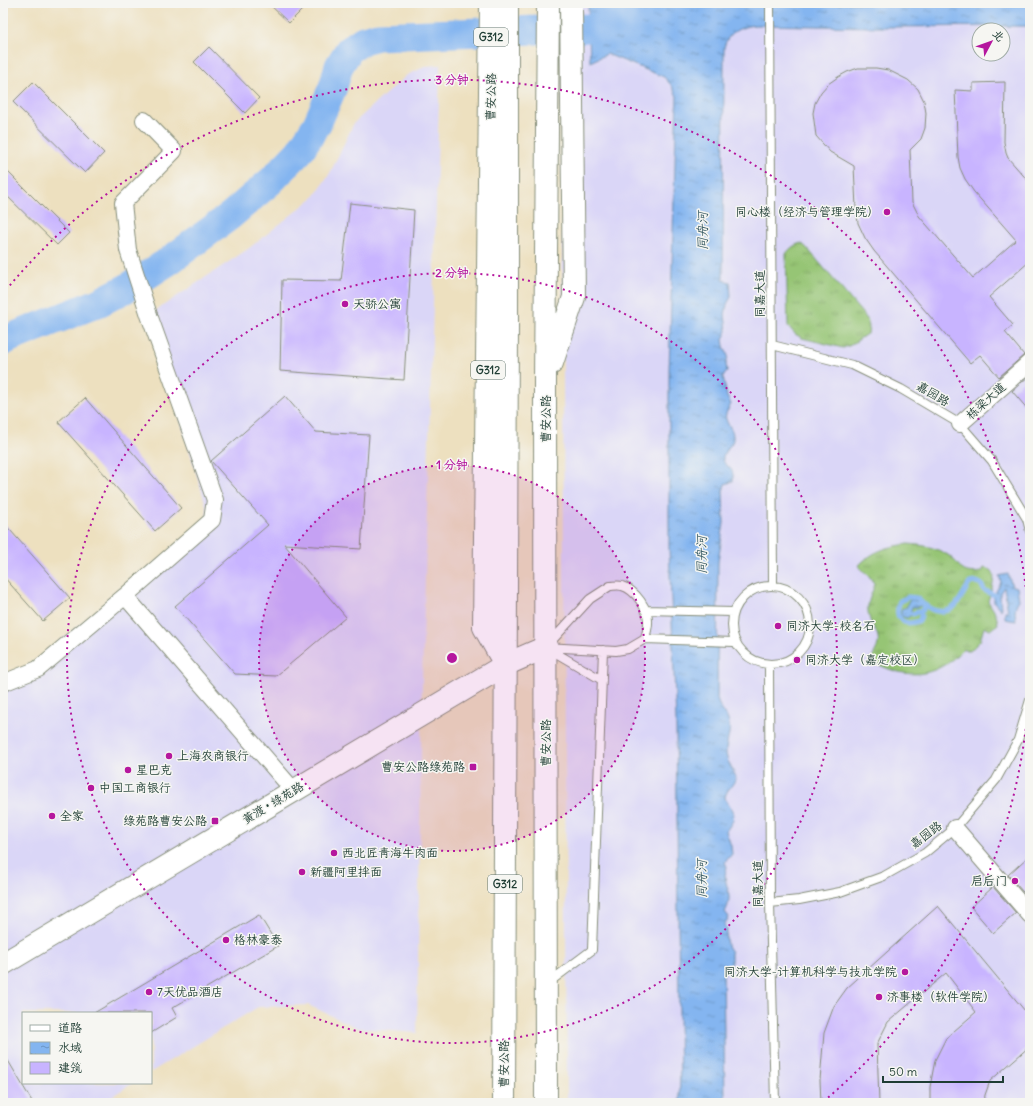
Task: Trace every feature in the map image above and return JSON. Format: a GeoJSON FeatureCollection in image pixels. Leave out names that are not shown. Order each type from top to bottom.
{"type":"FeatureCollection","features":[{"type":"Feature","properties":{"kind":"main road","name":"曹安公路"},"geometry":{"type":"LineString","coordinates":[[491,3],[499,68],[507,334],[504,1103]]}},
{"type":"Feature","properties":{"kind":"main road","name":"曹安公路"},"geometry":{"type":"LineString","coordinates":[[499,68],[507,3]]}},
{"type":"Feature","properties":{"kind":"main road","name":"曹安公路"},"geometry":{"type":"LineString","coordinates":[[546,1103],[546,383],[548,3]]}},
{"type":"Feature","properties":{"kind":"main road","name":"曹安公路"},"geometry":{"type":"LineString","coordinates":[[546,383],[574,297],[571,3]]}},
{"type":"Feature","properties":{"kind":"main road","name":"黄渡 • 绿苑路"},"geometry":{"type":"LineString","coordinates":[[3,964],[505,665],[546,647]]}},
{"type":"Feature","properties":{"kind":"street"},"geometry":{"type":"LineString","coordinates":[[3,683],[38,669],[212,520],[215,500],[149,314],[128,250],[123,203],[174,151],[144,120]]}},
{"type":"Feature","properties":{"kind":"street","name":"栋梁大道"},"geometry":{"type":"LineString","coordinates":[[960,424],[1030,362]]}},
{"type":"Feature","properties":{"kind":"street"},"geometry":{"type":"LineString","coordinates":[[125,596],[294,791]]}},
{"type":"Feature","properties":{"kind":"street"},"geometry":{"type":"LineString","coordinates":[[955,828],[1030,915]]}},
{"type":"Feature","properties":{"kind":"lane","name":"同嘉大道"},"geometry":{"type":"LineString","coordinates":[[770,3],[773,585]]}},
{"type":"Feature","properties":{"kind":"lane","name":"嘉园路"},"geometry":{"type":"LineString","coordinates":[[772,345],[852,365],[902,389],[960,424],[992,461],[1027,519],[1030,531]]}},
{"type":"Feature","properties":{"kind":"lane"},"geometry":{"type":"LineString","coordinates":[[773,585],[787,589],[798,596],[806,607],[810,620],[810,634],[804,646],[795,656],[783,662],[769,664],[758,662],[748,657],[734,642],[732,621],[733,612],[740,600],[749,592],[761,587],[773,585]]}},
{"type":"Feature","properties":{"kind":"lane"},"geometry":{"type":"LineString","coordinates":[[546,647],[590,600],[610,586],[623,586],[632,592],[639,600],[645,610],[648,623],[645,639]]}},
{"type":"Feature","properties":{"kind":"lane"},"geometry":{"type":"LineString","coordinates":[[645,610],[733,612]]}},
{"type":"Feature","properties":{"kind":"lane"},"geometry":{"type":"LineString","coordinates":[[546,647],[616,651],[628,649],[645,639],[734,642]]}},
{"type":"Feature","properties":{"kind":"lane"},"geometry":{"type":"LineString","coordinates":[[546,647],[602,680]]}},
{"type":"Feature","properties":{"kind":"lane"},"geometry":{"type":"LineString","coordinates":[[546,985],[592,950],[603,650]]}},
{"type":"Feature","properties":{"kind":"lane","name":"同嘉大道"},"geometry":{"type":"LineString","coordinates":[[769,664],[770,903],[774,1103]]}},
{"type":"Feature","properties":{"kind":"lane","name":"嘉园路"},"geometry":{"type":"LineString","coordinates":[[770,903],[799,900],[840,892],[884,876],[925,853],[955,828],[996,780],[1018,740],[1030,700]]}},
{"type":"Feature","properties":{"kind":"shaded area","name":"同济大学（嘉定校区）"},"geometry":{"type":"Polygon","coordinates":[[[561,3],[1030,3],[1030,1103],[567,1103],[561,3]]]}},
{"type":"Feature","properties":{"kind":"shaded area"},"geometry":{"type":"Polygon","coordinates":[[[440,65],[422,679],[417,1033],[358,1028],[308,1005],[258,1007],[152,1071],[152,1012],[22,1012],[22,1084],[131,1084],[101,1103],[3,1103],[3,685],[7,684],[206,522],[207,509],[149,315],[248,249],[314,197],[330,173],[354,123],[407,75],[427,66],[440,65]]]}},
{"type":"Feature","properties":{"kind":"green space"},"geometry":{"type":"Polygon","coordinates":[[[801,243],[807,248],[867,319],[869,327],[868,333],[851,345],[843,348],[802,338],[795,334],[788,326],[786,254],[792,247],[801,243]]]}},
{"type":"Feature","properties":{"kind":"green space"},"geometry":{"type":"Polygon","coordinates":[[[908,544],[929,547],[943,552],[953,559],[964,571],[974,573],[982,572],[984,568],[991,570],[994,576],[988,601],[996,614],[998,624],[990,630],[984,627],[980,641],[970,651],[963,649],[942,667],[919,674],[895,671],[870,660],[878,644],[877,634],[869,618],[868,611],[869,601],[875,584],[858,566],[870,556],[881,550],[908,544]]]}},
{"type":"Feature","properties":{"kind":"water","name":"同舟河"},"geometry":{"type":"Polygon","coordinates":[[[588,3],[1030,3],[1030,26],[1011,26],[1011,22],[971,22],[971,26],[874,27],[756,25],[741,28],[736,31],[728,38],[724,48],[723,280],[730,282],[731,297],[727,304],[725,315],[727,331],[723,339],[728,356],[726,364],[727,371],[723,376],[727,397],[731,404],[726,413],[726,417],[732,430],[733,440],[724,454],[723,459],[725,464],[731,469],[733,481],[725,484],[723,491],[724,523],[718,562],[717,699],[727,717],[729,724],[726,755],[736,777],[725,798],[734,817],[726,831],[732,854],[725,862],[727,867],[725,878],[729,899],[725,912],[729,917],[724,925],[727,930],[727,946],[731,952],[731,971],[723,971],[725,1103],[680,1103],[676,721],[669,548],[669,371],[677,96],[672,86],[664,77],[607,54],[590,62],[588,3]]]}},
{"type":"Feature","properties":{"kind":"water"},"geometry":{"type":"Polygon","coordinates":[[[1008,574],[1012,586],[1017,587],[1019,600],[1017,602],[1015,612],[1016,621],[1005,619],[1005,611],[1008,611],[1004,587],[1000,593],[1001,610],[994,602],[994,595],[1001,582],[999,576],[1008,574]]]}},
{"type":"Feature","properties":{"kind":"water"},"geometry":{"type":"Polygon","coordinates":[[[910,600],[920,600],[923,604],[918,607],[912,607],[911,610],[913,614],[907,618],[901,616],[901,609],[907,607],[910,600]]]}},
{"type":"Feature","properties":{"kind":"building"},"geometry":{"type":"Polygon","coordinates":[[[268,3],[309,3],[289,23],[268,3]]]}},
{"type":"Feature","properties":{"kind":"building"},"geometry":{"type":"Polygon","coordinates":[[[209,47],[259,98],[245,113],[194,62],[209,47]]]}},
{"type":"Feature","properties":{"kind":"building","name":"同心楼（经济与管理学院）"},"geometry":{"type":"Polygon","coordinates":[[[858,68],[888,70],[908,80],[918,89],[924,101],[926,113],[925,128],[921,139],[910,150],[912,202],[919,216],[973,278],[1016,240],[974,192],[965,179],[960,168],[958,157],[955,90],[973,91],[973,83],[1005,82],[1004,142],[1006,153],[1008,158],[1030,183],[1030,261],[989,297],[1013,325],[1005,332],[1024,355],[999,377],[980,355],[970,363],[874,251],[865,238],[858,223],[854,166],[830,152],[816,136],[813,113],[815,103],[821,92],[828,84],[838,77],[858,68]]]}},
{"type":"Feature","properties":{"kind":"building"},"geometry":{"type":"Polygon","coordinates":[[[33,82],[104,153],[85,173],[13,102],[33,82]]]}},
{"type":"Feature","properties":{"kind":"building"},"geometry":{"type":"Polygon","coordinates":[[[3,167],[69,233],[57,245],[3,192],[3,167]]]}},
{"type":"Feature","properties":{"kind":"building","name":"天骄公寓"},"geometry":{"type":"Polygon","coordinates":[[[350,203],[414,210],[404,380],[280,371],[282,280],[341,281],[350,203]]]}},
{"type":"Feature","properties":{"kind":"building"},"geometry":{"type":"Polygon","coordinates":[[[1030,375],[1030,412],[1012,391],[1030,375]]]}},
{"type":"Feature","properties":{"kind":"building"},"geometry":{"type":"Polygon","coordinates":[[[285,396],[316,432],[369,435],[361,549],[284,544],[346,617],[276,676],[235,674],[175,606],[268,525],[211,461],[285,396]]]}},
{"type":"Feature","properties":{"kind":"building"},"geometry":{"type":"Polygon","coordinates":[[[85,398],[181,508],[155,531],[58,422],[85,398]]]}},
{"type":"Feature","properties":{"kind":"building"},"geometry":{"type":"Polygon","coordinates":[[[3,522],[70,598],[43,621],[3,576],[3,522]]]}},
{"type":"Feature","properties":{"kind":"building"},"geometry":{"type":"Polygon","coordinates":[[[1030,855],[1030,900],[1008,875],[1030,855]]]}},
{"type":"Feature","properties":{"kind":"building"},"geometry":{"type":"Polygon","coordinates":[[[993,887],[1016,913],[993,933],[971,907],[993,887]]]}},
{"type":"Feature","properties":{"kind":"building","name":"济事楼（软件学院）"},"geometry":{"type":"Polygon","coordinates":[[[938,906],[1030,1017],[1030,1046],[990,1081],[984,1103],[930,1103],[930,1087],[935,1060],[946,1038],[976,1012],[946,973],[888,1022],[877,1044],[879,1103],[821,1103],[820,1080],[824,1033],[834,1006],[847,988],[938,906]]]}},
{"type":"Feature","properties":{"kind":"building"},"geometry":{"type":"Polygon","coordinates":[[[259,915],[278,946],[172,1008],[177,1017],[152,1032],[152,1012],[96,1012],[259,915]]]}},
{"type":"Feature","properties":{"kind":"building"},"geometry":{"type":"Polygon","coordinates":[[[3,1052],[33,1103],[3,1103],[3,1052]]]}},
{"type":"Feature","properties":{"kind":"waterway"},"geometry":{"type":"LineString","coordinates":[[3,342],[98,303],[127,288],[169,261],[230,216],[271,181],[299,152],[317,124],[333,87],[339,66],[349,50],[363,40],[378,36],[589,28],[627,21]]}},
{"type":"Feature","properties":{"kind":"waterway"},"geometry":{"type":"LineString","coordinates":[[923,604],[937,611],[949,610],[958,603],[970,583],[977,582],[981,584],[984,590],[994,595]]}},
{"type":"Feature","properties":{"kind":"waterway"},"geometry":{"type":"LineString","coordinates":[[908,597],[917,598],[923,604],[923,610],[920,612],[920,620],[909,623],[901,620],[898,612],[900,601],[908,597]]}},
{"type":"Feature","properties":{"kind":"waterway"},"geometry":{"type":"LineString","coordinates":[[913,614],[918,611],[920,612]]}},
{"type":"Feature","properties":{"kind":"place","name":"同心楼（经济与管理学院）"},"geometry":{"type":"Point","coordinates":[887,212]}},
{"type":"Feature","properties":{"kind":"place","name":"天骄公寓"},"geometry":{"type":"Point","coordinates":[345,304]}},
{"type":"Feature","properties":{"kind":"place","name":"同济大学-校名石"},"geometry":{"type":"Point","coordinates":[778,626]}},
{"type":"Feature","properties":{"kind":"place","name":"同济大学（嘉定校区）"},"geometry":{"type":"Point","coordinates":[797,660]}},
{"type":"Feature","properties":{"kind":"place","name":"上海农商银行"},"geometry":{"type":"Point","coordinates":[169,756]}},
{"type":"Feature","properties":{"kind":"place","name":"曹安公路绿苑路"},"geometry":{"type":"Point","coordinates":[473,767]}},
{"type":"Feature","properties":{"kind":"place","name":"星巴克"},"geometry":{"type":"Point","coordinates":[128,770]}},
{"type":"Feature","properties":{"kind":"place","name":"中国工商银行"},"geometry":{"type":"Point","coordinates":[91,788]}},
{"type":"Feature","properties":{"kind":"place","name":"全家"},"geometry":{"type":"Point","coordinates":[52,816]}},
{"type":"Feature","properties":{"kind":"place","name":"绿苑路曹安公路"},"geometry":{"type":"Point","coordinates":[215,821]}},
{"type":"Feature","properties":{"kind":"place","name":"西北匠青海牛肉面"},"geometry":{"type":"Point","coordinates":[334,853]}},
{"type":"Feature","properties":{"kind":"place","name":"新疆阿里拌面"},"geometry":{"type":"Point","coordinates":[302,872]}},
{"type":"Feature","properties":{"kind":"place","name":"启后门"},"geometry":{"type":"Point","coordinates":[1015,881]}},
{"type":"Feature","properties":{"kind":"place","name":"格林豪泰"},"geometry":{"type":"Point","coordinates":[226,940]}},
{"type":"Feature","properties":{"kind":"place","name":"同济大学-计算机科学与技术学院"},"geometry":{"type":"Point","coordinates":[905,972]}},
{"type":"Feature","properties":{"kind":"place","name":"7天优品酒店"},"geometry":{"type":"Point","coordinates":[149,992]}},
{"type":"Feature","properties":{"kind":"place","name":"济事楼（软件学院）"},"geometry":{"type":"Point","coordinates":[879,997]}}]}
